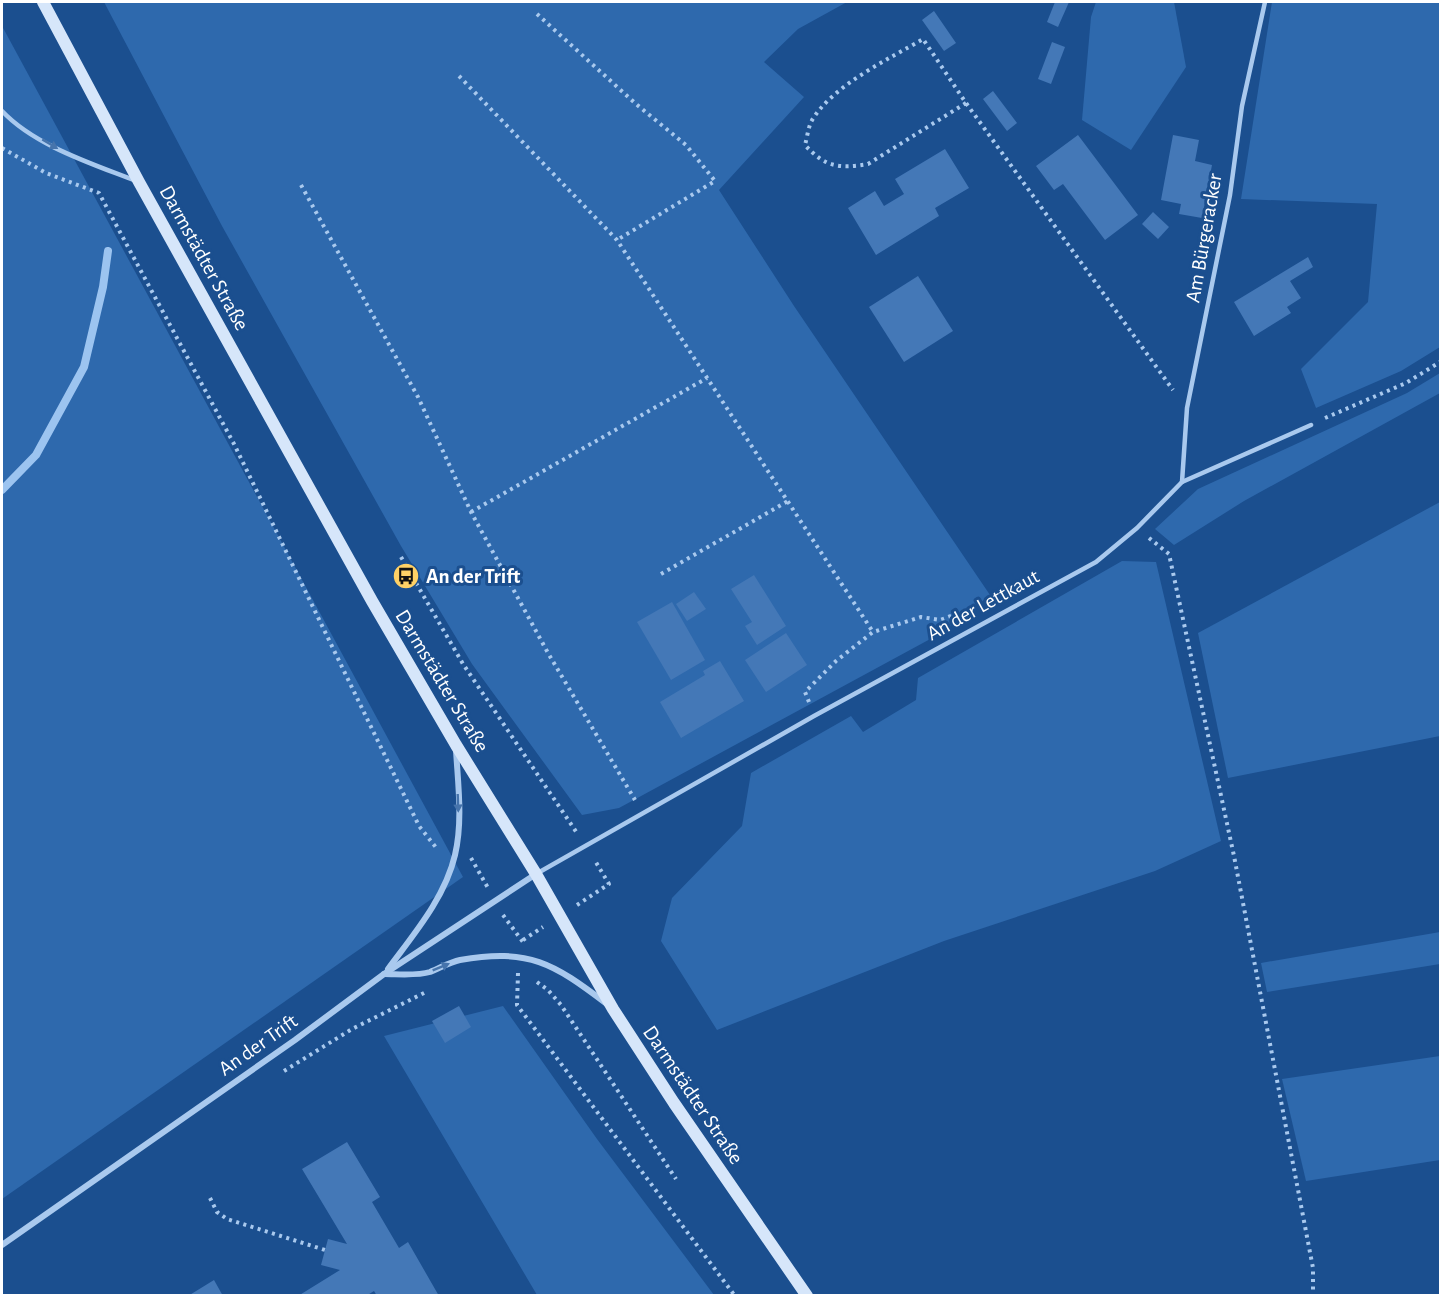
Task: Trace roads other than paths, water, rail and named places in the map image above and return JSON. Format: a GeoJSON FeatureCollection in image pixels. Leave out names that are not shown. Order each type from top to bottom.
{"type":"FeatureCollection","features":[{"type":"Feature","properties":{"kind":"main road","name":"Darmstädter Straße"},"geometry":{"type":"LineString","coordinates":[[43,2],[372,601],[456,745],[536,874],[613,1009],[674,1103],[807,1296]]}},
{"type":"Feature","properties":{"kind":"street"},"geometry":{"type":"LineString","coordinates":[[384,974],[439,893],[455,855],[459,819],[456,745]]}},
{"type":"Feature","properties":{"kind":"street","name":"An der Trift"},"geometry":{"type":"LineString","coordinates":[[2,1245],[295,1040],[384,974],[536,874]]}},
{"type":"Feature","properties":{"kind":"street"},"geometry":{"type":"LineString","coordinates":[[384,974],[428,972],[458,960],[520,956],[545,964],[571,977],[613,1009]]}},
{"type":"Feature","properties":{"kind":"lane","name":"Am Bürgeracker"},"geometry":{"type":"LineString","coordinates":[[1182,482],[1186,408],[1230,195],[1242,106],[1265,2]]}},
{"type":"Feature","properties":{"kind":"lane"},"geometry":{"type":"LineString","coordinates":[[2,111],[10,120],[67,154],[140,182]]}},
{"type":"Feature","properties":{"kind":"lane","name":"An der Lettkaut"},"geometry":{"type":"LineString","coordinates":[[536,874],[814,716],[1096,562],[1137,528],[1182,482],[1311,424]]}},
{"type":"Feature","properties":{"kind":"waterway"},"geometry":{"type":"LineString","coordinates":[[2,490],[36,455],[84,367],[103,287],[108,251]]}},
{"type":"Feature","properties":{"kind":"place","name":"An der Trift"},"geometry":{"type":"Point","coordinates":[406,576]}}]}
